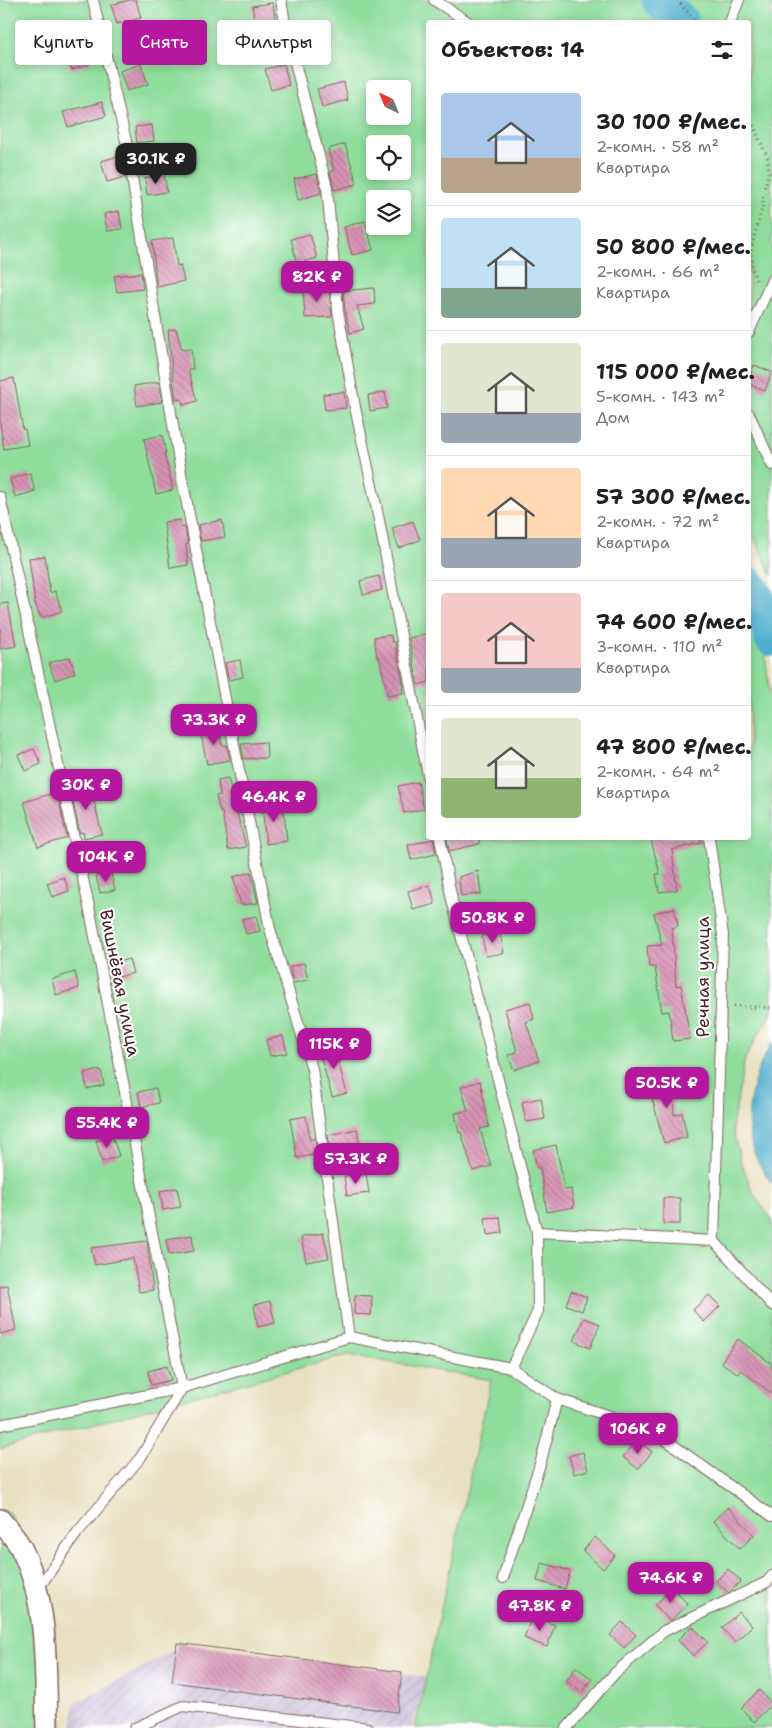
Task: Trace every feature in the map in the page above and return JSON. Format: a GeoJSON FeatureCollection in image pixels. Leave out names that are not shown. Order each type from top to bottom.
{"type":"FeatureCollection","features":[{"type":"Feature","properties":{"kind":"street"},"geometry":{"type":"LineString","coordinates":[[0,1520],[20,1547],[38,1590],[43,1622],[47,1728]]}},
{"type":"Feature","properties":{"kind":"lane"},"geometry":{"type":"LineString","coordinates":[[92,0],[126,141],[181,473],[270,929],[312,1069],[349,1337]]}},
{"type":"Feature","properties":{"kind":"lane"},"geometry":{"type":"LineString","coordinates":[[282,0],[286,28],[327,187],[338,311],[426,764]]}},
{"type":"Feature","properties":{"kind":"lane"},"geometry":{"type":"LineString","coordinates":[[434,0],[465,20]]}},
{"type":"Feature","properties":{"kind":"lane"},"geometry":{"type":"LineString","coordinates":[[731,20],[740,0]]}},
{"type":"Feature","properties":{"kind":"lane"},"geometry":{"type":"LineString","coordinates":[[751,327],[772,280]]}},
{"type":"Feature","properties":{"kind":"lane"},"geometry":{"type":"LineString","coordinates":[[751,418],[772,465]]}},
{"type":"Feature","properties":{"kind":"lane","name":"Вишнёвая улица"},"geometry":{"type":"LineString","coordinates":[[0,497],[91,916],[182,1388]]}},
{"type":"Feature","properties":{"kind":"lane"},"geometry":{"type":"LineString","coordinates":[[440,840],[452,900],[537,1232],[538,1311],[511,1368]]}},
{"type":"Feature","properties":{"kind":"lane","name":"Речная улица"},"geometry":{"type":"LineString","coordinates":[[709,840],[722,935],[714,1241]]}},
{"type":"Feature","properties":{"kind":"lane"},"geometry":{"type":"LineString","coordinates":[[537,1232],[714,1241],[772,1305]]}},
{"type":"Feature","properties":{"kind":"lane"},"geometry":{"type":"LineString","coordinates":[[0,1425],[182,1388],[349,1337],[511,1368],[557,1399],[652,1430],[772,1516]]}},
{"type":"Feature","properties":{"kind":"lane"},"geometry":{"type":"LineString","coordinates":[[38,1590],[77,1533],[141,1457],[182,1388]]}},
{"type":"Feature","properties":{"kind":"lane"},"geometry":{"type":"LineString","coordinates":[[504,1578],[541,1461],[557,1399]]}},
{"type":"Feature","properties":{"kind":"lane"},"geometry":{"type":"LineString","coordinates":[[567,1728],[615,1673],[664,1631],[767,1582],[772,1576]]}},
{"type":"Feature","properties":{"kind":"lane"},"geometry":{"type":"LineString","coordinates":[[135,1728],[183,1706],[368,1728]]}},
{"type":"Feature","properties":{"kind":"path"},"geometry":{"type":"LineString","coordinates":[[677,0],[694,20]]}},
{"type":"Feature","properties":{"kind":"path"},"geometry":{"type":"LineString","coordinates":[[751,121],[768,159],[769,173],[751,249],[752,268],[763,299]]}},
{"type":"Feature","properties":{"kind":"path"},"geometry":{"type":"LineString","coordinates":[[721,1006],[763,1006],[772,1008]]}},
{"type":"Feature","properties":{"kind":"shaded area"},"geometry":{"type":"Polygon","coordinates":[[[181,1647],[427,1677],[412,1728],[72,1728],[74,1704],[181,1647]]]}},
{"type":"Feature","properties":{"kind":"green space"},"geometry":{"type":"Polygon","coordinates":[[[0,0],[643,0],[663,20],[426,20],[426,840],[751,840],[751,618],[765,651],[772,714],[772,1013],[745,1059],[732,1128],[741,1162],[754,1195],[772,1220],[772,1728],[415,1728],[491,1380],[348,1355],[0,1449],[0,0]]]}},
{"type":"Feature","properties":{"kind":"green space"},"geometry":{"type":"Polygon","coordinates":[[[659,0],[772,0],[772,576],[751,530],[751,20],[680,20],[659,0]]]}},
{"type":"Feature","properties":{"kind":"green space"},"geometry":{"type":"Polygon","coordinates":[[[0,1510],[10,1513],[51,1597],[62,1728],[0,1728],[0,1510]]]}},
{"type":"Feature","properties":{"kind":"water"},"geometry":{"type":"Polygon","coordinates":[[[772,1043],[772,1183],[754,1153],[749,1129],[749,1117],[752,1091],[756,1078],[772,1043]]]}},
{"type":"Feature","properties":{"kind":"building"},"geometry":{"type":"Polygon","coordinates":[[[136,0],[141,18],[122,20],[122,23],[117,24],[111,5],[136,0]]]}},
{"type":"Feature","properties":{"kind":"building"},"geometry":{"type":"Polygon","coordinates":[[[273,3],[275,20],[255,20],[252,6],[273,3]]]}},
{"type":"Feature","properties":{"kind":"building"},"geometry":{"type":"Polygon","coordinates":[[[70,65],[87,65],[71,70],[70,65]]]}},
{"type":"Feature","properties":{"kind":"building"},"geometry":{"type":"Polygon","coordinates":[[[141,65],[148,84],[127,91],[120,71],[141,65]]]}},
{"type":"Feature","properties":{"kind":"building"},"geometry":{"type":"Polygon","coordinates":[[[284,65],[289,85],[271,90],[265,69],[284,65]]]}},
{"type":"Feature","properties":{"kind":"building"},"geometry":{"type":"Polygon","coordinates":[[[344,82],[348,100],[322,107],[317,89],[344,82]]]}},
{"type":"Feature","properties":{"kind":"building"},"geometry":{"type":"Polygon","coordinates":[[[102,102],[106,116],[68,127],[63,112],[102,102]]]}},
{"type":"Feature","properties":{"kind":"building"},"geometry":{"type":"Polygon","coordinates":[[[152,125],[154,141],[137,143],[135,127],[152,125]]]}},
{"type":"Feature","properties":{"kind":"building"},"geometry":{"type":"Polygon","coordinates":[[[345,144],[357,184],[334,190],[330,172],[334,171],[328,149],[345,144]]]}},
{"type":"Feature","properties":{"kind":"building"},"geometry":{"type":"Polygon","coordinates":[[[119,156],[125,177],[107,182],[101,161],[119,156]]]}},
{"type":"Feature","properties":{"kind":"building"},"geometry":{"type":"Polygon","coordinates":[[[164,174],[167,192],[147,195],[145,178],[164,174]]]}},
{"type":"Feature","properties":{"kind":"building"},"geometry":{"type":"Polygon","coordinates":[[[317,174],[321,193],[298,200],[294,179],[317,174]]]}},
{"type":"Feature","properties":{"kind":"building"},"geometry":{"type":"Polygon","coordinates":[[[119,211],[122,229],[107,231],[104,214],[119,211]]]}},
{"type":"Feature","properties":{"kind":"building"},"geometry":{"type":"Polygon","coordinates":[[[365,221],[366,235],[369,235],[373,250],[352,255],[344,227],[365,221]]]}},
{"type":"Feature","properties":{"kind":"building"},"geometry":{"type":"Polygon","coordinates":[[[310,234],[317,258],[297,264],[291,239],[310,234]]]}},
{"type":"Feature","properties":{"kind":"building"},"geometry":{"type":"Polygon","coordinates":[[[173,238],[177,266],[180,265],[184,281],[157,287],[152,241],[173,238]]]}},
{"type":"Feature","properties":{"kind":"building"},"geometry":{"type":"Polygon","coordinates":[[[141,273],[143,289],[117,292],[114,276],[141,273]]]}},
{"type":"Feature","properties":{"kind":"building"},"geometry":{"type":"Polygon","coordinates":[[[327,288],[332,317],[305,318],[303,290],[327,288]]]}},
{"type":"Feature","properties":{"kind":"building"},"geometry":{"type":"Polygon","coordinates":[[[374,288],[375,304],[357,306],[364,329],[350,333],[343,291],[374,288]]]}},
{"type":"Feature","properties":{"kind":"building"},"geometry":{"type":"Polygon","coordinates":[[[176,329],[182,350],[191,349],[193,369],[188,369],[197,401],[183,405],[182,399],[176,400],[168,330],[176,329]]]}},
{"type":"Feature","properties":{"kind":"building"},"geometry":{"type":"Polygon","coordinates":[[[754,365],[772,372],[765,391],[751,385],[751,373],[754,365]]]}},
{"type":"Feature","properties":{"kind":"building"},"geometry":{"type":"Polygon","coordinates":[[[14,378],[23,430],[25,429],[28,445],[4,449],[0,423],[0,381],[14,378]]]}},
{"type":"Feature","properties":{"kind":"building"},"geometry":{"type":"Polygon","coordinates":[[[159,382],[162,402],[137,406],[134,386],[159,382]]]}},
{"type":"Feature","properties":{"kind":"building"},"geometry":{"type":"Polygon","coordinates":[[[344,392],[346,408],[325,410],[323,394],[344,392]]]}},
{"type":"Feature","properties":{"kind":"building"},"geometry":{"type":"Polygon","coordinates":[[[385,392],[387,408],[370,411],[368,395],[385,392]]]}},
{"type":"Feature","properties":{"kind":"building"},"geometry":{"type":"Polygon","coordinates":[[[162,435],[166,453],[164,453],[173,490],[156,494],[144,439],[162,435]]]}},
{"type":"Feature","properties":{"kind":"building"},"geometry":{"type":"Polygon","coordinates":[[[30,473],[35,491],[15,497],[10,479],[30,473]]]}},
{"type":"Feature","properties":{"kind":"building"},"geometry":{"type":"Polygon","coordinates":[[[180,520],[181,528],[185,527],[188,544],[186,545],[188,565],[170,568],[164,522],[180,520]]]}},
{"type":"Feature","properties":{"kind":"building"},"geometry":{"type":"Polygon","coordinates":[[[222,520],[225,537],[201,541],[198,525],[222,520]]]}},
{"type":"Feature","properties":{"kind":"building"},"geometry":{"type":"Polygon","coordinates":[[[413,521],[420,540],[399,548],[392,528],[413,521]]]}},
{"type":"Feature","properties":{"kind":"building"},"geometry":{"type":"Polygon","coordinates":[[[45,556],[50,593],[55,591],[62,611],[41,618],[35,603],[29,558],[45,556]]]}},
{"type":"Feature","properties":{"kind":"building"},"geometry":{"type":"Polygon","coordinates":[[[379,576],[382,590],[363,595],[360,581],[379,576]]]}},
{"type":"Feature","properties":{"kind":"building"},"geometry":{"type":"Polygon","coordinates":[[[8,603],[16,646],[0,649],[0,604],[8,603]]]}},
{"type":"Feature","properties":{"kind":"building"},"geometry":{"type":"Polygon","coordinates":[[[426,634],[426,683],[418,685],[409,638],[426,634]]]}},
{"type":"Feature","properties":{"kind":"building"},"geometry":{"type":"Polygon","coordinates":[[[391,635],[392,642],[395,642],[404,688],[402,688],[403,693],[388,696],[379,657],[377,657],[374,637],[391,635]]]}},
{"type":"Feature","properties":{"kind":"building"},"geometry":{"type":"Polygon","coordinates":[[[70,657],[75,673],[55,680],[49,663],[70,657]]]}},
{"type":"Feature","properties":{"kind":"building"},"geometry":{"type":"Polygon","coordinates":[[[240,660],[243,677],[229,680],[225,663],[240,660]]]}},
{"type":"Feature","properties":{"kind":"building"},"geometry":{"type":"Polygon","coordinates":[[[218,726],[222,745],[227,745],[230,760],[207,764],[200,730],[218,726]]]}},
{"type":"Feature","properties":{"kind":"building"},"geometry":{"type":"Polygon","coordinates":[[[266,742],[267,758],[244,759],[241,744],[266,742]]]}},
{"type":"Feature","properties":{"kind":"building"},"geometry":{"type":"Polygon","coordinates":[[[34,749],[41,764],[25,771],[18,755],[34,749]]]}},
{"type":"Feature","properties":{"kind":"building"},"geometry":{"type":"Polygon","coordinates":[[[228,778],[246,847],[228,850],[222,812],[220,812],[216,796],[220,795],[218,780],[228,778]]]}},
{"type":"Feature","properties":{"kind":"building"},"geometry":{"type":"Polygon","coordinates":[[[418,782],[424,809],[404,813],[398,786],[418,782]]]}},
{"type":"Feature","properties":{"kind":"building"},"geometry":{"type":"Polygon","coordinates":[[[90,785],[102,834],[84,838],[83,832],[80,833],[70,788],[90,785]]]}},
{"type":"Feature","properties":{"kind":"building"},"geometry":{"type":"Polygon","coordinates":[[[57,792],[67,838],[38,847],[24,802],[57,792]]]}},
{"type":"Feature","properties":{"kind":"building"},"geometry":{"type":"Polygon","coordinates":[[[283,802],[287,841],[266,844],[262,804],[283,802]]]}},
{"type":"Feature","properties":{"kind":"building"},"geometry":{"type":"Polygon","coordinates":[[[433,840],[436,854],[411,860],[408,845],[433,840]]]}},
{"type":"Feature","properties":{"kind":"building"},"geometry":{"type":"Polygon","coordinates":[[[447,840],[479,840],[479,844],[449,851],[447,840]]]}},
{"type":"Feature","properties":{"kind":"building"},"geometry":{"type":"Polygon","coordinates":[[[651,840],[700,840],[701,843],[672,850],[677,890],[659,892],[656,874],[660,874],[651,840]]]}},
{"type":"Feature","properties":{"kind":"building"},"geometry":{"type":"Polygon","coordinates":[[[478,871],[481,894],[461,896],[459,877],[478,871]]]}},
{"type":"Feature","properties":{"kind":"building"},"geometry":{"type":"Polygon","coordinates":[[[251,872],[258,903],[241,905],[233,877],[251,872]]]}},
{"type":"Feature","properties":{"kind":"building"},"geometry":{"type":"Polygon","coordinates":[[[111,873],[115,890],[100,893],[96,876],[111,873]]]}},
{"type":"Feature","properties":{"kind":"building"},"geometry":{"type":"Polygon","coordinates":[[[64,877],[69,891],[52,897],[47,883],[64,877]]]}},
{"type":"Feature","properties":{"kind":"building"},"geometry":{"type":"Polygon","coordinates":[[[430,885],[435,904],[413,910],[408,891],[430,885]]]}},
{"type":"Feature","properties":{"kind":"building"},"geometry":{"type":"Polygon","coordinates":[[[674,908],[678,926],[672,928],[676,986],[681,985],[690,1039],[673,1041],[669,1011],[662,1012],[655,967],[649,967],[647,946],[662,945],[654,913],[674,908]]]}},
{"type":"Feature","properties":{"kind":"building"},"geometry":{"type":"Polygon","coordinates":[[[256,916],[260,931],[246,934],[242,919],[256,916]]]}},
{"type":"Feature","properties":{"kind":"building"},"geometry":{"type":"Polygon","coordinates":[[[500,933],[504,953],[486,956],[482,936],[500,933]]]}},
{"type":"Feature","properties":{"kind":"building"},"geometry":{"type":"Polygon","coordinates":[[[129,959],[133,973],[119,977],[115,963],[129,959]]]}},
{"type":"Feature","properties":{"kind":"building"},"geometry":{"type":"Polygon","coordinates":[[[304,963],[308,980],[293,983],[290,967],[304,963]]]}},
{"type":"Feature","properties":{"kind":"building"},"geometry":{"type":"Polygon","coordinates":[[[75,972],[79,988],[56,995],[52,979],[75,972]]]}},
{"type":"Feature","properties":{"kind":"building"},"geometry":{"type":"Polygon","coordinates":[[[530,1002],[534,1019],[526,1022],[539,1061],[514,1070],[508,1055],[517,1052],[505,1009],[530,1002]]]}},
{"type":"Feature","properties":{"kind":"building"},"geometry":{"type":"Polygon","coordinates":[[[283,1036],[287,1053],[270,1056],[266,1040],[283,1036]]]}},
{"type":"Feature","properties":{"kind":"building"},"geometry":{"type":"Polygon","coordinates":[[[339,1045],[343,1059],[338,1061],[347,1093],[332,1097],[319,1051],[339,1045]]]}},
{"type":"Feature","properties":{"kind":"building"},"geometry":{"type":"Polygon","coordinates":[[[101,1070],[104,1085],[87,1089],[84,1073],[101,1070]]]}},
{"type":"Feature","properties":{"kind":"building"},"geometry":{"type":"Polygon","coordinates":[[[672,1074],[674,1115],[682,1113],[687,1137],[664,1143],[651,1094],[650,1076],[672,1074]]]}},
{"type":"Feature","properties":{"kind":"building"},"geometry":{"type":"Polygon","coordinates":[[[480,1081],[489,1127],[480,1129],[491,1166],[473,1171],[461,1132],[459,1133],[455,1113],[468,1111],[461,1087],[480,1081]]]}},
{"type":"Feature","properties":{"kind":"building"},"geometry":{"type":"Polygon","coordinates":[[[156,1088],[159,1103],[141,1107],[138,1092],[156,1088]]]}},
{"type":"Feature","properties":{"kind":"building"},"geometry":{"type":"Polygon","coordinates":[[[541,1098],[545,1119],[526,1122],[522,1102],[541,1098]]]}},
{"type":"Feature","properties":{"kind":"building"},"geometry":{"type":"Polygon","coordinates":[[[306,1116],[310,1140],[315,1138],[317,1154],[297,1158],[290,1119],[306,1116]]]}},
{"type":"Feature","properties":{"kind":"building"},"geometry":{"type":"Polygon","coordinates":[[[357,1129],[360,1145],[330,1151],[328,1135],[357,1129]]]}},
{"type":"Feature","properties":{"kind":"building"},"geometry":{"type":"Polygon","coordinates":[[[112,1136],[119,1156],[102,1162],[96,1141],[112,1136]]]}},
{"type":"Feature","properties":{"kind":"building"},"geometry":{"type":"Polygon","coordinates":[[[556,1145],[565,1190],[571,1189],[574,1207],[547,1212],[540,1168],[537,1168],[533,1150],[556,1145]]]}},
{"type":"Feature","properties":{"kind":"building"},"geometry":{"type":"Polygon","coordinates":[[[366,1174],[369,1193],[347,1196],[344,1176],[366,1174]]]}},
{"type":"Feature","properties":{"kind":"building"},"geometry":{"type":"Polygon","coordinates":[[[177,1188],[181,1207],[163,1210],[160,1191],[177,1188]]]}},
{"type":"Feature","properties":{"kind":"building"},"geometry":{"type":"Polygon","coordinates":[[[663,1198],[680,1198],[680,1224],[663,1224],[663,1198]]]}},
{"type":"Feature","properties":{"kind":"building"},"geometry":{"type":"Polygon","coordinates":[[[500,1217],[502,1233],[487,1235],[485,1218],[500,1217]]]}},
{"type":"Feature","properties":{"kind":"building"},"geometry":{"type":"Polygon","coordinates":[[[323,1233],[329,1258],[306,1262],[301,1237],[323,1233]]]}},
{"type":"Feature","properties":{"kind":"building"},"geometry":{"type":"Polygon","coordinates":[[[192,1235],[194,1251],[169,1255],[166,1239],[192,1235]]]}},
{"type":"Feature","properties":{"kind":"building"},"geometry":{"type":"Polygon","coordinates":[[[147,1241],[153,1290],[139,1292],[133,1258],[95,1265],[91,1248],[147,1241]]]}},
{"type":"Feature","properties":{"kind":"building"},"geometry":{"type":"Polygon","coordinates":[[[7,1285],[16,1330],[0,1334],[0,1286],[7,1285]]]}},
{"type":"Feature","properties":{"kind":"building"},"geometry":{"type":"Polygon","coordinates":[[[571,1291],[587,1297],[582,1311],[566,1305],[571,1291]]]}},
{"type":"Feature","properties":{"kind":"building"},"geometry":{"type":"Polygon","coordinates":[[[355,1295],[372,1296],[371,1315],[354,1314],[355,1295]]]}},
{"type":"Feature","properties":{"kind":"building"},"geometry":{"type":"Polygon","coordinates":[[[709,1295],[720,1306],[704,1322],[693,1310],[709,1295]]]}},
{"type":"Feature","properties":{"kind":"building"},"geometry":{"type":"Polygon","coordinates":[[[270,1301],[275,1323],[258,1327],[254,1305],[270,1301]]]}},
{"type":"Feature","properties":{"kind":"building"},"geometry":{"type":"Polygon","coordinates":[[[584,1318],[600,1324],[590,1348],[574,1341],[584,1318]]]}},
{"type":"Feature","properties":{"kind":"building"},"geometry":{"type":"Polygon","coordinates":[[[738,1339],[772,1364],[772,1394],[741,1370],[738,1374],[721,1362],[738,1339]]]}},
{"type":"Feature","properties":{"kind":"building"},"geometry":{"type":"Polygon","coordinates":[[[167,1366],[171,1380],[151,1385],[148,1371],[167,1366]]]}},
{"type":"Feature","properties":{"kind":"building"},"geometry":{"type":"Polygon","coordinates":[[[637,1440],[652,1452],[638,1469],[623,1457],[637,1440]]]}},
{"type":"Feature","properties":{"kind":"building"},"geometry":{"type":"Polygon","coordinates":[[[583,1452],[588,1470],[574,1474],[569,1456],[583,1452]]]}},
{"type":"Feature","properties":{"kind":"building"},"geometry":{"type":"Polygon","coordinates":[[[728,1507],[754,1535],[740,1549],[713,1521],[728,1507]]]}},
{"type":"Feature","properties":{"kind":"building"},"geometry":{"type":"Polygon","coordinates":[[[595,1537],[615,1555],[603,1569],[583,1551],[595,1537]]]}},
{"type":"Feature","properties":{"kind":"building"},"geometry":{"type":"Polygon","coordinates":[[[542,1563],[570,1571],[565,1589],[537,1581],[542,1563]]]}},
{"type":"Feature","properties":{"kind":"building"},"geometry":{"type":"Polygon","coordinates":[[[728,1569],[741,1581],[729,1593],[716,1581],[728,1569]]]}},
{"type":"Feature","properties":{"kind":"building"},"geometry":{"type":"Polygon","coordinates":[[[672,1588],[688,1604],[670,1621],[655,1605],[672,1588]]]}},
{"type":"Feature","properties":{"kind":"building"},"geometry":{"type":"Polygon","coordinates":[[[739,1612],[752,1626],[735,1642],[722,1628],[739,1612]]]}},
{"type":"Feature","properties":{"kind":"building"},"geometry":{"type":"Polygon","coordinates":[[[532,1616],[555,1625],[547,1647],[524,1638],[532,1616]]]}},
{"type":"Feature","properties":{"kind":"building"},"geometry":{"type":"Polygon","coordinates":[[[622,1622],[636,1635],[624,1648],[610,1635],[622,1622]]]}},
{"type":"Feature","properties":{"kind":"building"},"geometry":{"type":"Polygon","coordinates":[[[692,1626],[708,1642],[693,1656],[678,1640],[692,1626]]]}},
{"type":"Feature","properties":{"kind":"building"},"geometry":{"type":"Polygon","coordinates":[[[177,1643],[402,1672],[397,1712],[172,1682],[177,1643]]]}},
{"type":"Feature","properties":{"kind":"building"},"geometry":{"type":"Polygon","coordinates":[[[576,1667],[592,1679],[582,1693],[566,1681],[576,1667]]]}},
{"type":"Feature","properties":{"kind":"building"},"geometry":{"type":"Polygon","coordinates":[[[759,1690],[772,1704],[754,1722],[741,1708],[759,1690]]]}},
{"type":"Feature","properties":{"kind":"waterway"},"geometry":{"type":"LineString","coordinates":[[659,0],[680,20]]}},
{"type":"Feature","properties":{"kind":"waterway"},"geometry":{"type":"LineString","coordinates":[[751,588],[763,609],[772,639]]}}]}
